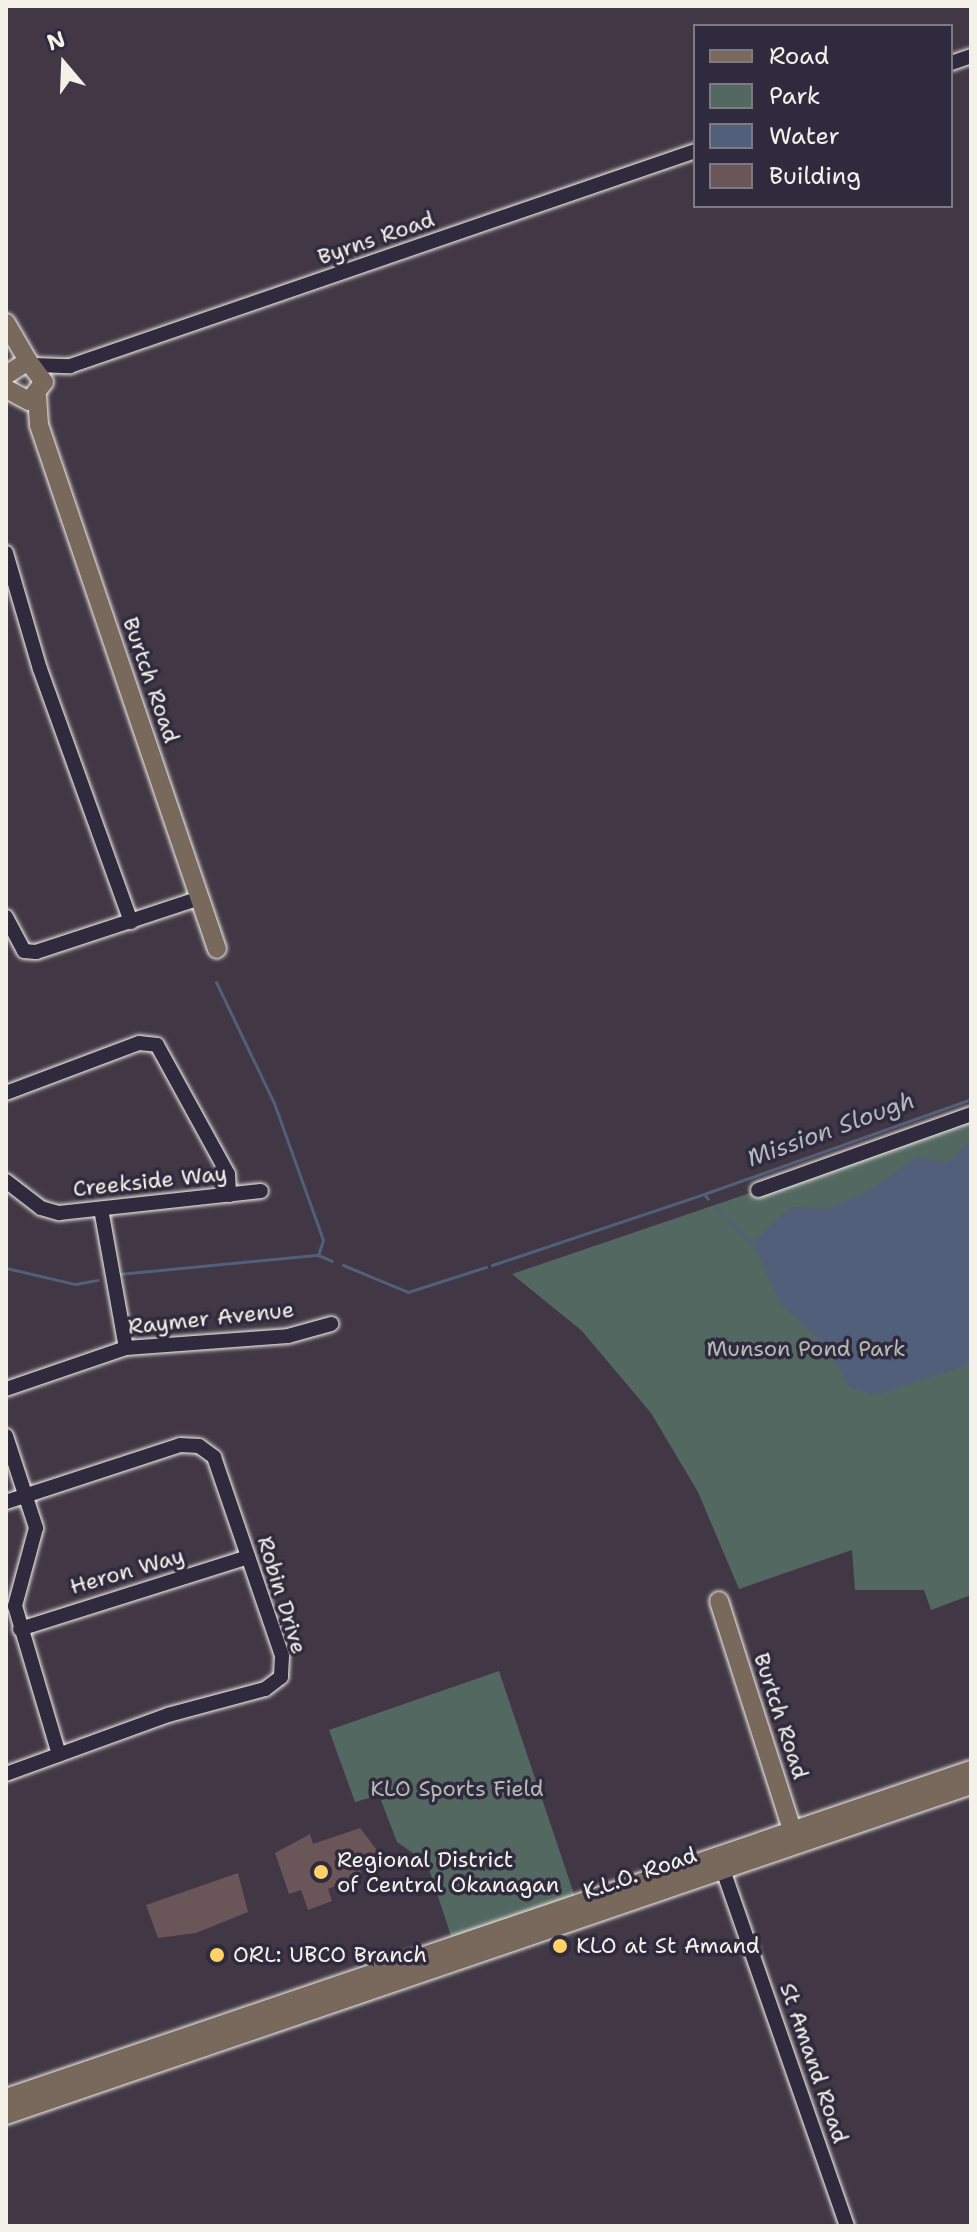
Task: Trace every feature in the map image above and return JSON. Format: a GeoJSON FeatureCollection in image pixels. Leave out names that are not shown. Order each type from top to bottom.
{"type":"FeatureCollection","features":[{"type":"Feature","properties":{"kind":"main road"},"geometry":{"type":"LineString","coordinates":[[8,331],[31,363],[17,388]]}},
{"type":"Feature","properties":{"kind":"main road"},"geometry":{"type":"LineString","coordinates":[[8,331],[17,388]]}},
{"type":"Feature","properties":{"kind":"main road","name":"Burtch Road"},"geometry":{"type":"LineString","coordinates":[[31,363],[17,388],[39,425],[217,949]]}},
{"type":"Feature","properties":{"kind":"main road","name":"Burtch Road"},"geometry":{"type":"LineString","coordinates":[[719,1601],[795,1838]]}},
{"type":"Feature","properties":{"kind":"main road","name":"K.L.O. Road"},"geometry":{"type":"LineString","coordinates":[[6,2115],[723,1870],[795,1838],[971,1770]]}},
{"type":"Feature","properties":{"kind":"main road","name":"K.L.O. Road"},"geometry":{"type":"LineString","coordinates":[[6,2098],[795,1838],[971,1785]]}},
{"type":"Feature","properties":{"kind":"street","name":"Byrns Road"},"geometry":{"type":"LineString","coordinates":[[17,388],[70,366],[693,152]]}},
{"type":"Feature","properties":{"kind":"street","name":"Byrns Road"},"geometry":{"type":"LineString","coordinates":[[31,363],[70,366]]}},
{"type":"Feature","properties":{"kind":"street"},"geometry":{"type":"LineString","coordinates":[[6,553],[40,669],[131,922]]}},
{"type":"Feature","properties":{"kind":"street"},"geometry":{"type":"LineString","coordinates":[[6,917],[24,951],[36,952],[200,898]]}},
{"type":"Feature","properties":{"kind":"street"},"geometry":{"type":"LineString","coordinates":[[6,1093],[139,1043],[157,1045],[228,1174],[229,1195]]}},
{"type":"Feature","properties":{"kind":"street"},"geometry":{"type":"LineString","coordinates":[[758,1190],[971,1114]]}},
{"type":"Feature","properties":{"kind":"street","name":"Creekside Way"},"geometry":{"type":"LineString","coordinates":[[6,1181],[41,1208],[101,1209],[261,1191]]}},
{"type":"Feature","properties":{"kind":"street"},"geometry":{"type":"LineString","coordinates":[[101,1209],[126,1348]]}},
{"type":"Feature","properties":{"kind":"street","name":"Raymer Avenue"},"geometry":{"type":"LineString","coordinates":[[6,1389],[126,1348],[288,1336],[331,1324]]}},
{"type":"Feature","properties":{"kind":"street"},"geometry":{"type":"LineString","coordinates":[[6,1436],[36,1528],[15,1606],[59,1755]]}},
{"type":"Feature","properties":{"kind":"street","name":"Robin Drive"},"geometry":{"type":"LineString","coordinates":[[6,1502],[180,1445],[199,1446],[214,1457],[282,1656],[281,1677],[265,1689],[168,1715],[6,1774]]}},
{"type":"Feature","properties":{"kind":"street","name":"Heron Way"},"geometry":{"type":"LineString","coordinates":[[20,1629],[248,1557]]}},
{"type":"Feature","properties":{"kind":"street","name":"St Amand Road"},"geometry":{"type":"LineString","coordinates":[[723,1870],[847,2226]]}},
{"type":"Feature","properties":{"kind":"green space","name":"Munson Pond Park"},"geometry":{"type":"Polygon","coordinates":[[[971,1118],[971,1595],[931,1610],[924,1590],[855,1590],[852,1550],[739,1589],[698,1492],[651,1413],[582,1331],[512,1274],[971,1118]]]}},
{"type":"Feature","properties":{"kind":"green space","name":"KLO Sports Field"},"geometry":{"type":"Polygon","coordinates":[[[499,1671],[575,1897],[452,1939],[427,1863],[397,1842],[379,1795],[355,1802],[329,1730],[499,1671]]]}},
{"type":"Feature","properties":{"kind":"water"},"geometry":{"type":"Polygon","coordinates":[[[971,1140],[971,1364],[875,1395],[848,1386],[828,1348],[782,1305],[752,1243],[791,1207],[828,1209],[864,1194],[917,1157],[947,1163],[971,1140]]]}},
{"type":"Feature","properties":{"kind":"building","name":"Regional District of Central Okanagan"},"geometry":{"type":"Polygon","coordinates":[[[360,1828],[380,1854],[360,1869],[362,1875],[328,1889],[332,1901],[308,1910],[301,1890],[289,1894],[275,1853],[310,1834],[313,1844],[360,1828]]]}},
{"type":"Feature","properties":{"kind":"building"},"geometry":{"type":"Polygon","coordinates":[[[238,1873],[248,1912],[196,1933],[158,1938],[146,1905],[238,1873]]]}},
{"type":"Feature","properties":{"kind":"waterway"},"geometry":{"type":"LineString","coordinates":[[216,982],[274,1103],[323,1240],[318,1255]]}},
{"type":"Feature","properties":{"kind":"waterway","name":"Mission Slough"},"geometry":{"type":"LineString","coordinates":[[704,1194],[971,1099]]}},
{"type":"Feature","properties":{"kind":"waterway","name":"Mission Slough"},"geometry":{"type":"LineString","coordinates":[[492,1265],[704,1194],[708,1199]]}},
{"type":"Feature","properties":{"kind":"waterway","name":"Mission Slough"},"geometry":{"type":"LineString","coordinates":[[716,1207],[720,1211]]}},
{"type":"Feature","properties":{"kind":"waterway","name":"Mission Slough"},"geometry":{"type":"LineString","coordinates":[[727,1218],[752,1243]]}},
{"type":"Feature","properties":{"kind":"waterway","name":"Mission Slough"},"geometry":{"type":"LineString","coordinates":[[119,1274],[318,1255],[332,1261]]}},
{"type":"Feature","properties":{"kind":"waterway","name":"Mission Slough"},"geometry":{"type":"LineString","coordinates":[[343,1265],[408,1292],[486,1267]]}},
{"type":"Feature","properties":{"kind":"waterway","name":"Mission Slough"},"geometry":{"type":"LineString","coordinates":[[6,1268],[75,1284],[98,1280]]}},
{"type":"Feature","properties":{"kind":"place","name":"Regional District of Central Okanagan"},"geometry":{"type":"Point","coordinates":[321,1872]}},
{"type":"Feature","properties":{"kind":"place","name":"KLO at St Amand"},"geometry":{"type":"Point","coordinates":[560,1946]}},
{"type":"Feature","properties":{"kind":"place","name":"ORL: UBCO Branch"},"geometry":{"type":"Point","coordinates":[217,1955]}}]}
